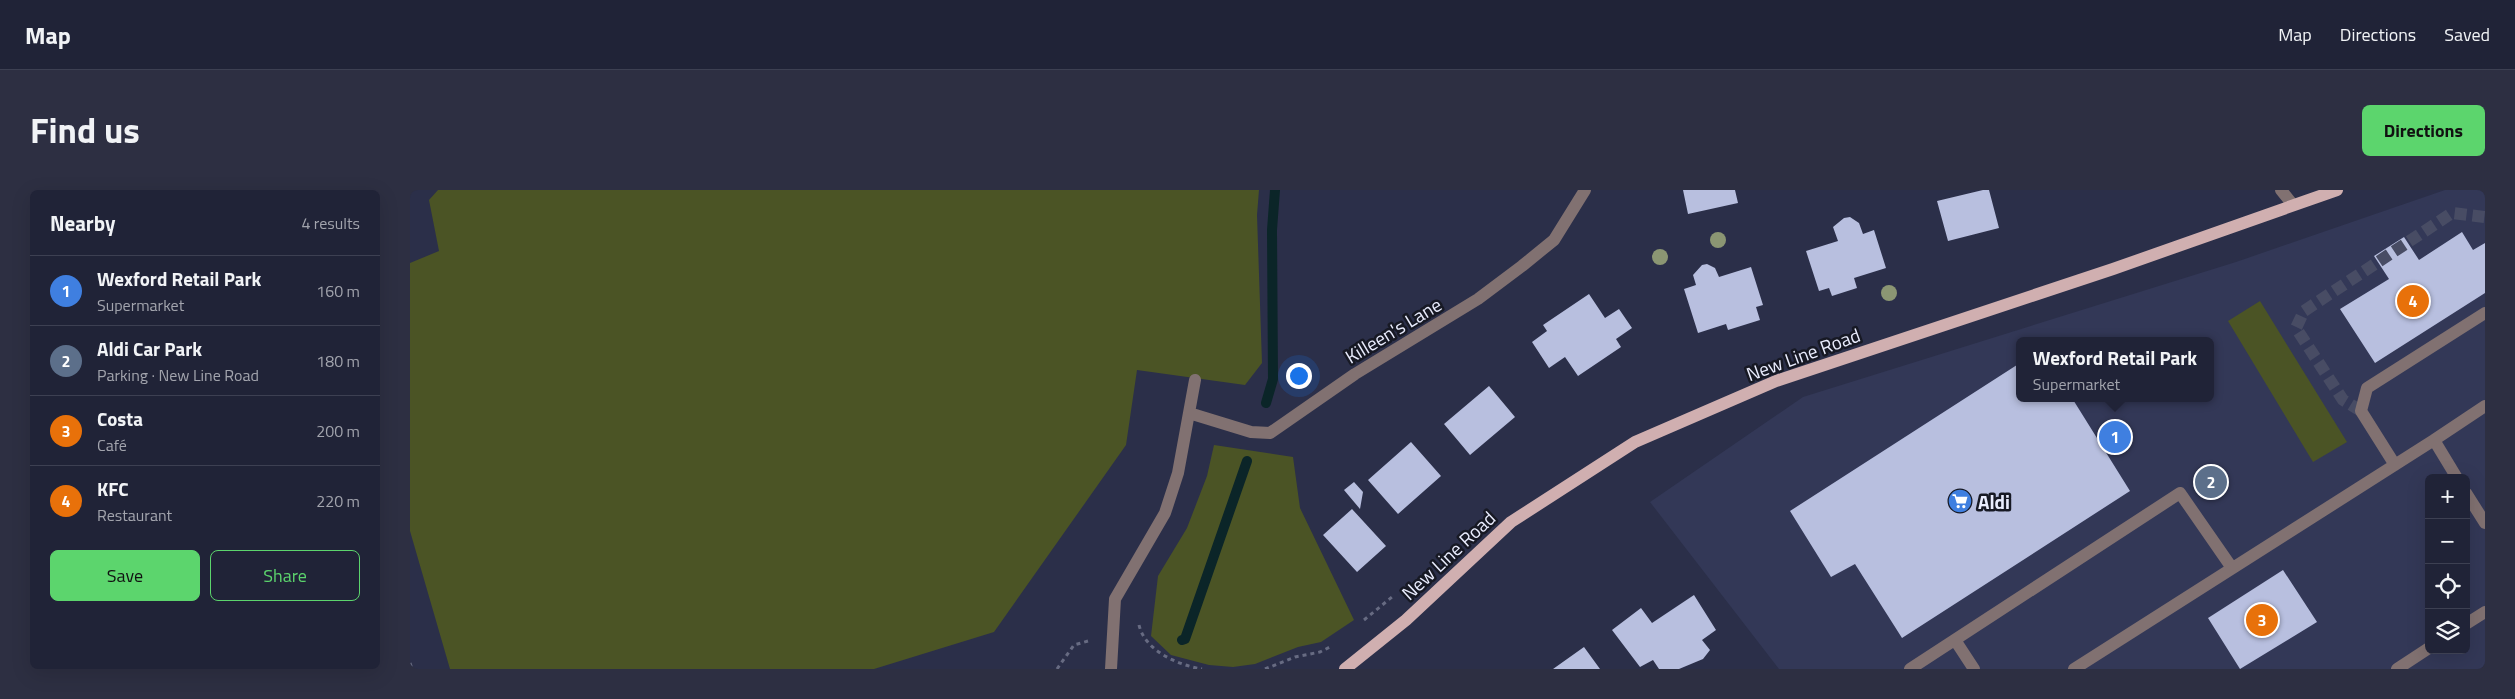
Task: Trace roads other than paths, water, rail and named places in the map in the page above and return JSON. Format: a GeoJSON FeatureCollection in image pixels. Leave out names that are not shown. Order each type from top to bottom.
{"type":"FeatureCollection","features":[{"type":"Feature","properties":{"kind":"main road","name":"New Line Road"},"geometry":{"type":"LineString","coordinates":[[1345,669],[1406,620],[1512,522],[1635,442],[1776,381],[2113,269],[2337,190]]}},
{"type":"Feature","properties":{"kind":"street","name":"Killeen's Lane"},"geometry":{"type":"LineString","coordinates":[[1189,413],[1251,432],[1270,434],[1355,374],[1478,299],[1522,266],[1554,240],[1585,190]]}},
{"type":"Feature","properties":{"kind":"street"},"geometry":{"type":"LineString","coordinates":[[2281,190],[2293,206]]}},
{"type":"Feature","properties":{"kind":"street"},"geometry":{"type":"LineString","coordinates":[[2396,465],[2361,411],[2367,388],[2485,313]]}},
{"type":"Feature","properties":{"kind":"street"},"geometry":{"type":"LineString","coordinates":[[1111,669],[1115,599],[1165,513],[1178,473],[1195,380]]}},
{"type":"Feature","properties":{"kind":"street"},"geometry":{"type":"LineString","coordinates":[[2074,669],[2396,465],[2485,406]]}},
{"type":"Feature","properties":{"kind":"street"},"geometry":{"type":"LineString","coordinates":[[2434,440],[2455,474]]}},
{"type":"Feature","properties":{"kind":"street"},"geometry":{"type":"LineString","coordinates":[[1910,669],[2180,493],[2232,568]]}},
{"type":"Feature","properties":{"kind":"street"},"geometry":{"type":"LineString","coordinates":[[2470,499],[2485,523]]}},
{"type":"Feature","properties":{"kind":"street"},"geometry":{"type":"LineString","coordinates":[[2470,621],[2485,612]]}},
{"type":"Feature","properties":{"kind":"street"},"geometry":{"type":"LineString","coordinates":[[1955,640],[1974,669]]}},
{"type":"Feature","properties":{"kind":"street"},"geometry":{"type":"LineString","coordinates":[[2397,669],[2425,651]]}},
{"type":"Feature","properties":{"kind":"waterway"},"geometry":{"type":"LineString","coordinates":[[1266,403],[1273,379],[1272,230],[1275,190]]}},
{"type":"Feature","properties":{"kind":"waterway"},"geometry":{"type":"LineString","coordinates":[[1182,640],[1185,639],[1247,461]]}},
{"type":"Feature","properties":{"kind":"tunnel"},"geometry":{"type":"LineString","coordinates":[[2361,411],[2343,400],[2296,328],[2304,311],[2452,213],[2485,217]]}},
{"type":"Feature","properties":{"kind":"place","name":"KFC"},"geometry":{"type":"Point","coordinates":[2413,301]}},
{"type":"Feature","properties":{"kind":"place","name":"Wexford Retail Park"},"geometry":{"type":"Point","coordinates":[2115,437]}},
{"type":"Feature","properties":{"kind":"place","name":"Aldi Car Park"},"geometry":{"type":"Point","coordinates":[2211,482]}},
{"type":"Feature","properties":{"kind":"place","name":"Aldi"},"geometry":{"type":"Point","coordinates":[1960,501]}},
{"type":"Feature","properties":{"kind":"place","name":"Costa"},"geometry":{"type":"Point","coordinates":[2262,620]}}]}
